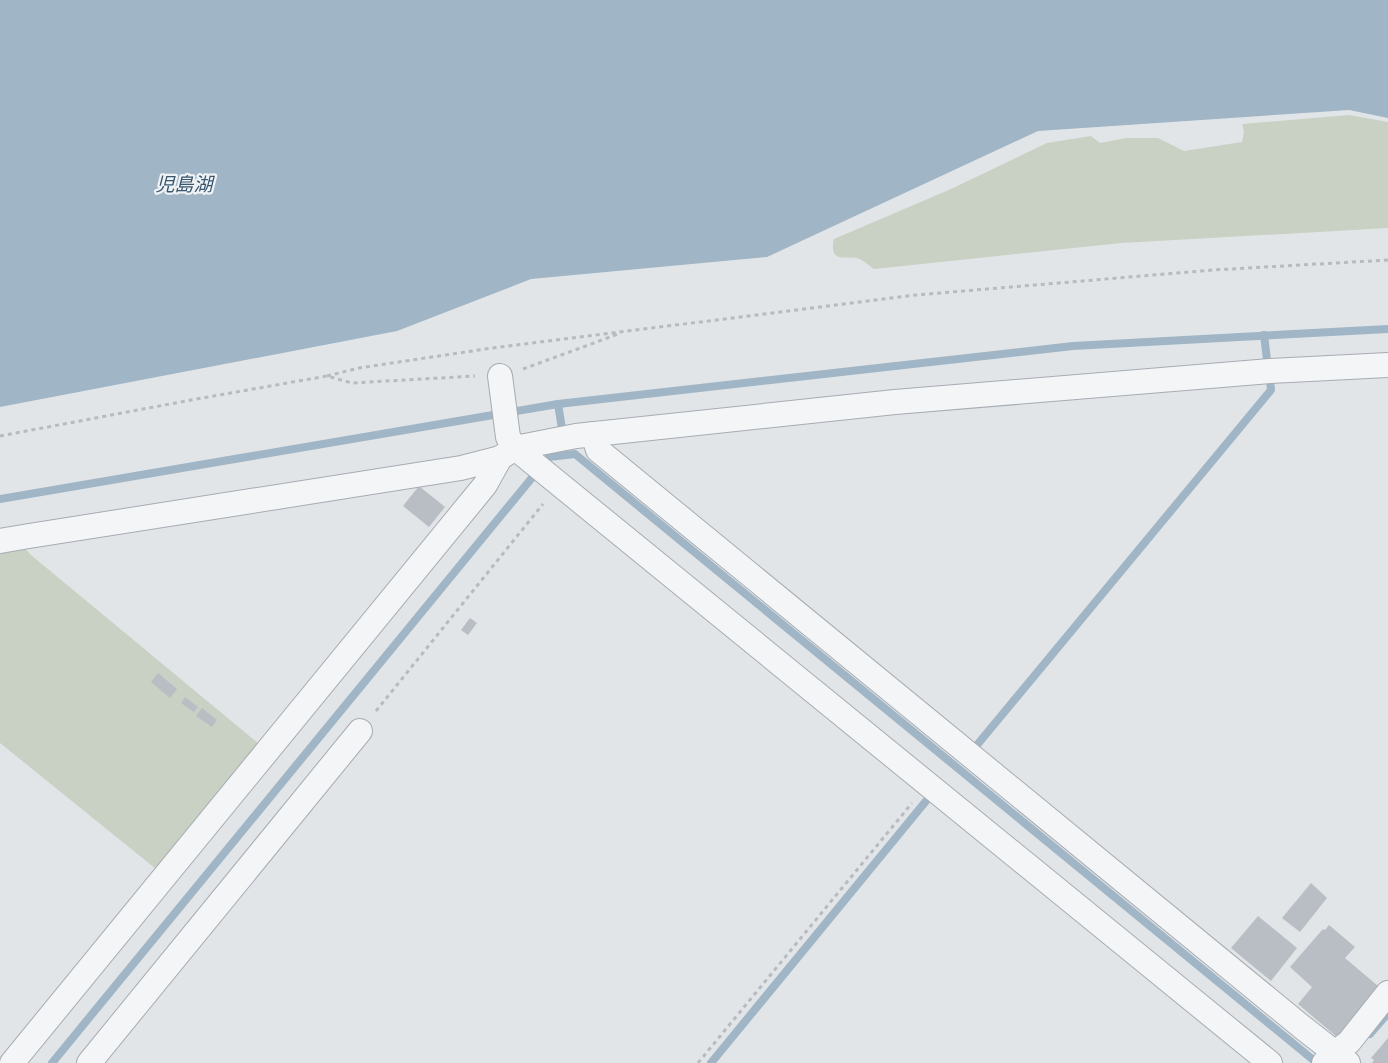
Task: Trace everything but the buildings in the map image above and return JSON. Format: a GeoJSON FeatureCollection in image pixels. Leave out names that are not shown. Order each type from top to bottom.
{"type":"FeatureCollection","features":[{"type":"Feature","properties":{"kind":"street"},"geometry":{"type":"LineString","coordinates":[[12,1063],[485,485],[527,460],[553,440],[585,435],[905,402],[1270,371],[1388,365]]}},
{"type":"Feature","properties":{"kind":"street"},"geometry":{"type":"LineString","coordinates":[[500,384],[527,460],[1270,1063]]}},
{"type":"Feature","properties":{"kind":"street"},"geometry":{"type":"LineString","coordinates":[[585,435],[598,450],[1302,1028],[1336,1059],[1388,993]]}},
{"type":"Feature","properties":{"kind":"street"},"geometry":{"type":"LineString","coordinates":[[0,541],[460,468],[527,460]]}},
{"type":"Feature","properties":{"kind":"street"},"geometry":{"type":"LineString","coordinates":[[89,1063],[360,731]]}},
{"type":"Feature","properties":{"kind":"path"},"geometry":{"type":"LineString","coordinates":[[0,436],[327,376],[358,368],[492,348],[916,295],[1213,270],[1388,260]]}},
{"type":"Feature","properties":{"kind":"path"},"geometry":{"type":"LineString","coordinates":[[327,376],[352,383],[500,384],[541,363],[623,332]]}},
{"type":"Feature","properties":{"kind":"path"},"geometry":{"type":"LineString","coordinates":[[360,731],[527,460]]}},
{"type":"Feature","properties":{"kind":"path"},"geometry":{"type":"LineString","coordinates":[[698,1063],[927,784]]}},
{"type":"Feature","properties":{"kind":"green space"},"geometry":{"type":"Polygon","coordinates":[[[1349,115],[1388,122],[1388,228],[1121,243],[874,269],[860,259],[841,257],[834,253],[834,239],[951,189],[1047,143],[1091,136],[1100,143],[1126,138],[1158,138],[1184,151],[1242,142],[1244,131],[1242,124],[1349,115]]]}},
{"type":"Feature","properties":{"kind":"green space"},"geometry":{"type":"Polygon","coordinates":[[[22,545],[31,555],[259,744],[156,869],[0,743],[0,549],[22,545]]]}},
{"type":"Feature","properties":{"kind":"water","name":"児島湖"},"geometry":{"type":"Polygon","coordinates":[[[0,0],[1388,0],[1388,118],[1349,110],[1038,131],[767,257],[531,279],[397,331],[0,407],[0,0]]]}},
{"type":"Feature","properties":{"kind":"waterway"},"geometry":{"type":"LineString","coordinates":[[0,499],[558,404],[1073,346],[1388,329]]}},
{"type":"Feature","properties":{"kind":"waterway"},"geometry":{"type":"LineString","coordinates":[[1264,335],[1267,360]]}},
{"type":"Feature","properties":{"kind":"waterway"},"geometry":{"type":"LineString","coordinates":[[977,745],[1271,390],[1270,380]]}},
{"type":"Feature","properties":{"kind":"waterway"},"geometry":{"type":"LineString","coordinates":[[558,404],[563,435]]}},
{"type":"Feature","properties":{"kind":"waterway"},"geometry":{"type":"LineString","coordinates":[[52,1063],[549,457],[575,454],[1317,1063]]}},
{"type":"Feature","properties":{"kind":"waterway"},"geometry":{"type":"LineString","coordinates":[[711,1063],[926,801]]}},
{"type":"Feature","properties":{"kind":"waterway"},"geometry":{"type":"LineString","coordinates":[[1370,1034],[1388,1013]]}}]}
